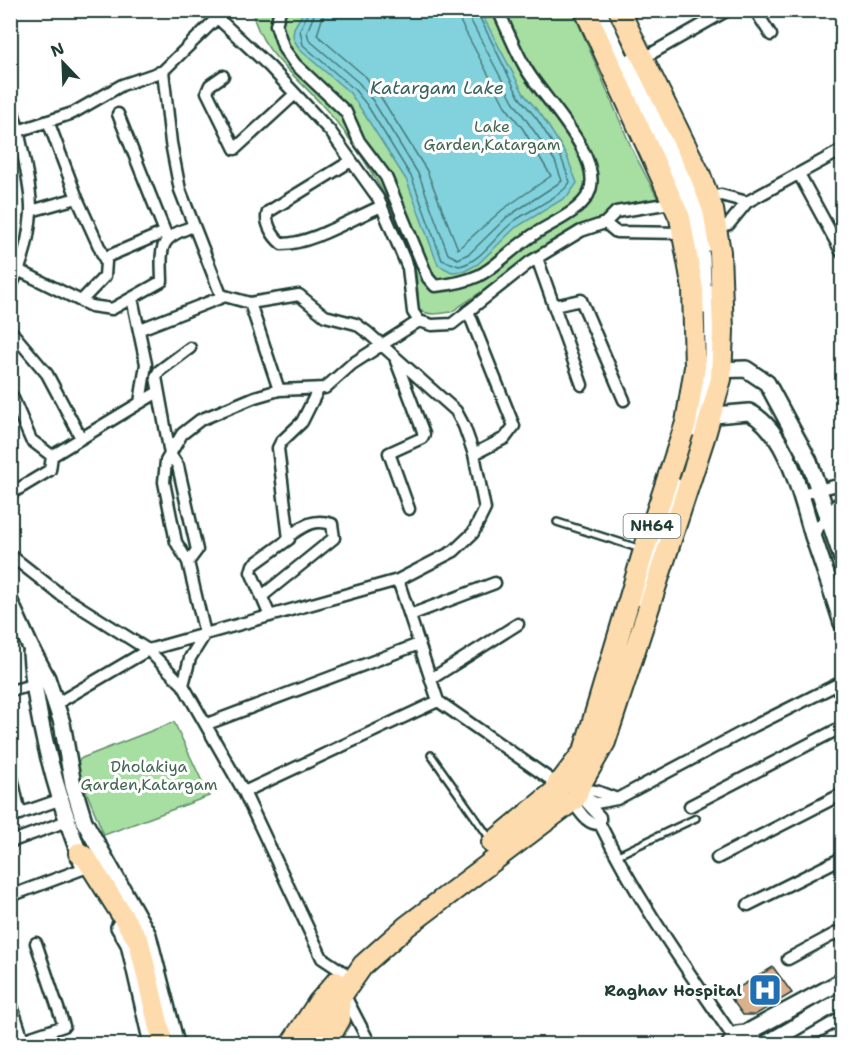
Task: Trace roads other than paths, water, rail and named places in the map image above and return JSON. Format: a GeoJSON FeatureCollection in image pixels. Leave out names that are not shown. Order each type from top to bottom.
{"type":"FeatureCollection","features":[{"type":"Feature","properties":{"kind":"highway","name":"NH64"},"geometry":{"type":"LineString","coordinates":[[585,10],[692,200],[701,231],[693,289],[708,369]]}},
{"type":"Feature","properties":{"kind":"highway","name":"NH64"},"geometry":{"type":"LineString","coordinates":[[589,756],[605,742],[698,417],[708,369],[723,331],[692,200],[619,10]]}},
{"type":"Feature","properties":{"kind":"highway","name":"NH64"},"geometry":{"type":"LineString","coordinates":[[308,1044],[334,995],[363,965],[567,792],[589,756],[644,550],[698,417]]}},
{"type":"Feature","properties":{"kind":"highway","name":"NH64"},"geometry":{"type":"LineString","coordinates":[[297,1044],[390,925],[493,843],[567,792]]}},
{"type":"Feature","properties":{"kind":"highway"},"geometry":{"type":"LineString","coordinates":[[87,865],[139,942],[163,1044]]}},
{"type":"Feature","properties":{"kind":"highway"},"geometry":{"type":"LineString","coordinates":[[291,1044],[318,1003],[334,995],[340,1018],[326,1044]]}},
{"type":"Feature","properties":{"kind":"main road"},"geometry":{"type":"LineString","coordinates":[[598,10],[692,200]]}},
{"type":"Feature","properties":{"kind":"main road"},"geometry":{"type":"LineString","coordinates":[[610,10],[638,61]]}},
{"type":"Feature","properties":{"kind":"main road"},"geometry":{"type":"LineString","coordinates":[[708,369],[746,369],[767,383],[809,461],[821,489],[843,558]]}},
{"type":"Feature","properties":{"kind":"main road"},"geometry":{"type":"LineString","coordinates":[[589,756],[648,587],[646,578],[698,417],[737,411],[756,416],[782,448],[801,494],[843,623]]}},
{"type":"Feature","properties":{"kind":"main road"},"geometry":{"type":"LineString","coordinates":[[10,602],[47,678],[56,704],[78,805],[92,837],[148,935],[176,1044]]}},
{"type":"Feature","properties":{"kind":"main road"},"geometry":{"type":"LineString","coordinates":[[31,648],[33,686],[60,800],[87,865],[129,944],[152,1044]]}},
{"type":"Feature","properties":{"kind":"main road"},"geometry":{"type":"LineString","coordinates":[[732,1040],[843,981]]}},
{"type":"Feature","properties":{"kind":"main road"},"geometry":{"type":"LineString","coordinates":[[766,1044],[843,1000]]}},
{"type":"Feature","properties":{"kind":"main road"},"geometry":{"type":"LineString","coordinates":[[732,1040],[754,1036],[759,1044]]}},
{"type":"Feature","properties":{"kind":"street"},"geometry":{"type":"LineString","coordinates":[[280,10],[276,25],[284,49],[295,64],[346,112],[359,141],[386,177],[428,278],[435,286],[479,278],[495,268],[533,235],[579,207],[589,193],[590,169],[584,151],[559,112],[527,70],[498,10]]}},
{"type":"Feature","properties":{"kind":"street"},"geometry":{"type":"LineString","coordinates":[[638,61],[728,10]]}},
{"type":"Feature","properties":{"kind":"street"},"geometry":{"type":"LineString","coordinates":[[755,10],[771,35]]}},
{"type":"Feature","properties":{"kind":"street"},"geometry":{"type":"LineString","coordinates":[[18,131],[73,113],[122,85],[163,71],[213,14],[330,131],[351,160],[382,206],[408,268],[414,312],[419,321],[432,325],[452,324],[537,258],[581,231],[605,223],[616,212],[721,195],[747,202]]}},
{"type":"Feature","properties":{"kind":"street"},"geometry":{"type":"LineString","coordinates":[[56,704],[148,650],[398,580],[454,551],[473,533],[481,522],[485,509],[474,454],[456,411],[356,324],[325,316],[299,294],[250,303],[221,295],[180,190],[171,144],[163,71]]}},
{"type":"Feature","properties":{"kind":"street"},"geometry":{"type":"LineString","coordinates":[[223,76],[210,85],[207,92],[235,149],[294,95]]}},
{"type":"Feature","properties":{"kind":"street"},"geometry":{"type":"LineString","coordinates":[[10,103],[18,131],[31,211],[20,271],[10,288]]}},
{"type":"Feature","properties":{"kind":"street"},"geometry":{"type":"LineString","coordinates":[[20,271],[91,306],[112,309],[162,281],[162,245],[166,234],[118,114]]}},
{"type":"Feature","properties":{"kind":"street"},"geometry":{"type":"LineString","coordinates":[[48,121],[107,270],[105,276],[81,301]]}},
{"type":"Feature","properties":{"kind":"street"},"geometry":{"type":"LineString","coordinates":[[605,223],[616,232],[701,231],[729,224],[747,202],[843,150]]}},
{"type":"Feature","properties":{"kind":"street"},"geometry":{"type":"LineString","coordinates":[[351,160],[268,212],[267,221],[273,234],[282,244],[289,244],[310,238],[382,206]]}},
{"type":"Feature","properties":{"kind":"street"},"geometry":{"type":"LineString","coordinates":[[799,174],[843,253]]}},
{"type":"Feature","properties":{"kind":"street"},"geometry":{"type":"LineString","coordinates":[[31,211],[77,198]]}},
{"type":"Feature","properties":{"kind":"street"},"geometry":{"type":"LineString","coordinates":[[104,258],[166,234],[194,226]]}},
{"type":"Feature","properties":{"kind":"street"},"geometry":{"type":"LineString","coordinates":[[537,258],[582,385]]}},
{"type":"Feature","properties":{"kind":"street"},"geometry":{"type":"LineString","coordinates":[[143,328],[225,296]]}},
{"type":"Feature","properties":{"kind":"street"},"geometry":{"type":"LineString","coordinates":[[132,298],[146,364],[141,403]]}},
{"type":"Feature","properties":{"kind":"street"},"geometry":{"type":"LineString","coordinates":[[554,306],[581,300],[624,399]]}},
{"type":"Feature","properties":{"kind":"street"},"geometry":{"type":"LineString","coordinates":[[250,303],[279,390]]}},
{"type":"Feature","properties":{"kind":"street"},"geometry":{"type":"LineString","coordinates":[[468,311],[514,426],[505,438],[474,454]]}},
{"type":"Feature","properties":{"kind":"street"},"geometry":{"type":"LineString","coordinates":[[289,536],[279,446],[302,422],[318,390],[380,345],[419,321]]}},
{"type":"Feature","properties":{"kind":"street"},"geometry":{"type":"LineString","coordinates":[[10,330],[47,374],[81,438]]}},
{"type":"Feature","properties":{"kind":"street"},"geometry":{"type":"LineString","coordinates":[[189,562],[197,550],[178,465],[170,454],[158,392],[157,374],[190,348]]}},
{"type":"Feature","properties":{"kind":"street"},"geometry":{"type":"LineString","coordinates":[[396,360],[424,434],[422,438],[389,453],[409,509]]}},
{"type":"Feature","properties":{"kind":"street"},"geometry":{"type":"LineString","coordinates":[[183,685],[190,658],[205,634],[189,562],[176,542],[164,482],[170,454],[182,434],[200,420],[255,397],[279,390],[318,390]]}},
{"type":"Feature","properties":{"kind":"street"},"geometry":{"type":"LineString","coordinates":[[51,456],[158,392]]}},
{"type":"Feature","properties":{"kind":"street"},"geometry":{"type":"LineString","coordinates":[[12,396],[31,440],[51,456]]}},
{"type":"Feature","properties":{"kind":"street"},"geometry":{"type":"LineString","coordinates":[[10,494],[50,470],[51,456]]}},
{"type":"Feature","properties":{"kind":"street"},"geometry":{"type":"LineString","coordinates":[[801,494],[843,484]]}},
{"type":"Feature","properties":{"kind":"street"},"geometry":{"type":"LineString","coordinates":[[813,534],[843,499]]}},
{"type":"Feature","properties":{"kind":"street"},"geometry":{"type":"LineString","coordinates":[[261,597],[334,538],[332,524],[320,520],[309,523],[289,536],[286,542],[251,568],[251,576],[270,616]]}},
{"type":"Feature","properties":{"kind":"street"},"geometry":{"type":"LineString","coordinates":[[10,555],[61,596],[148,650],[183,685],[244,792],[322,958],[334,995],[370,1044]]}},
{"type":"Feature","properties":{"kind":"street"},"geometry":{"type":"LineString","coordinates":[[398,580],[438,701],[596,812],[616,856],[668,943],[732,1040]]}},
{"type":"Feature","properties":{"kind":"street"},"geometry":{"type":"LineString","coordinates":[[410,615],[495,583]]}},
{"type":"Feature","properties":{"kind":"street"},"geometry":{"type":"LineString","coordinates":[[431,679],[518,624]]}},
{"type":"Feature","properties":{"kind":"street"},"geometry":{"type":"LineString","coordinates":[[207,724],[419,644]]}},
{"type":"Feature","properties":{"kind":"street"},"geometry":{"type":"LineString","coordinates":[[567,792],[596,791],[617,799],[754,726],[843,682]]}},
{"type":"Feature","properties":{"kind":"street"},"geometry":{"type":"LineString","coordinates":[[10,691],[33,686]]}},
{"type":"Feature","properties":{"kind":"street"},"geometry":{"type":"LineString","coordinates":[[244,792],[438,701]]}},
{"type":"Feature","properties":{"kind":"street"},"geometry":{"type":"LineString","coordinates":[[690,806],[843,726]]}},
{"type":"Feature","properties":{"kind":"street"},"geometry":{"type":"LineString","coordinates":[[10,768],[15,815],[60,800]]}},
{"type":"Feature","properties":{"kind":"street"},"geometry":{"type":"LineString","coordinates":[[717,858],[843,794]]}},
{"type":"Feature","properties":{"kind":"street"},"geometry":{"type":"LineString","coordinates":[[10,842],[67,821]]}},
{"type":"Feature","properties":{"kind":"street"},"geometry":{"type":"LineString","coordinates":[[747,905],[843,858]]}},
{"type":"Feature","properties":{"kind":"street"},"geometry":{"type":"LineString","coordinates":[[10,896],[87,865]]}},
{"type":"Feature","properties":{"kind":"street"},"geometry":{"type":"LineString","coordinates":[[788,959],[843,930]]}},
{"type":"Feature","properties":{"kind":"street"},"geometry":{"type":"LineString","coordinates":[[10,1044],[64,1025],[36,943]]}},
{"type":"Feature","properties":{"kind":"street"},"geometry":{"type":"LineString","coordinates":[[10,1000],[23,1040]]}},
{"type":"Feature","properties":{"kind":"lane"},"geometry":{"type":"LineString","coordinates":[[557,522],[644,550]]}},
{"type":"Feature","properties":{"kind":"lane"},"geometry":{"type":"LineString","coordinates":[[431,755],[493,843]]}},
{"type":"Feature","properties":{"kind":"lane"},"geometry":{"type":"LineString","coordinates":[[616,856],[696,818]]}},
{"type":"Feature","properties":{"kind":"lane"},"geometry":{"type":"LineString","coordinates":[[816,1044],[843,1030]]}},
{"type":"Feature","properties":{"kind":"water","name":"Katargam Lake"},"geometry":{"type":"Polygon","coordinates":[[[304,11],[480,11],[524,94],[542,116],[566,154],[577,183],[568,196],[515,228],[478,264],[465,271],[452,272],[438,265],[407,181],[361,109],[350,93],[299,49],[293,37],[294,28],[304,11]]]}},
{"type":"Feature","properties":{"kind":"place","name":"Raghav Hospital"},"geometry":{"type":"Point","coordinates":[765,990]}},
{"type":"Feature","properties":{"kind":"park label","name":"Lake Garden,Katargam"},"geometry":{"type":"Point","coordinates":[492,135]}},
{"type":"Feature","properties":{"kind":"park label","name":"Dholakiya Garden,Katargam"},"geometry":{"type":"Point","coordinates":[149,775]}}]}
